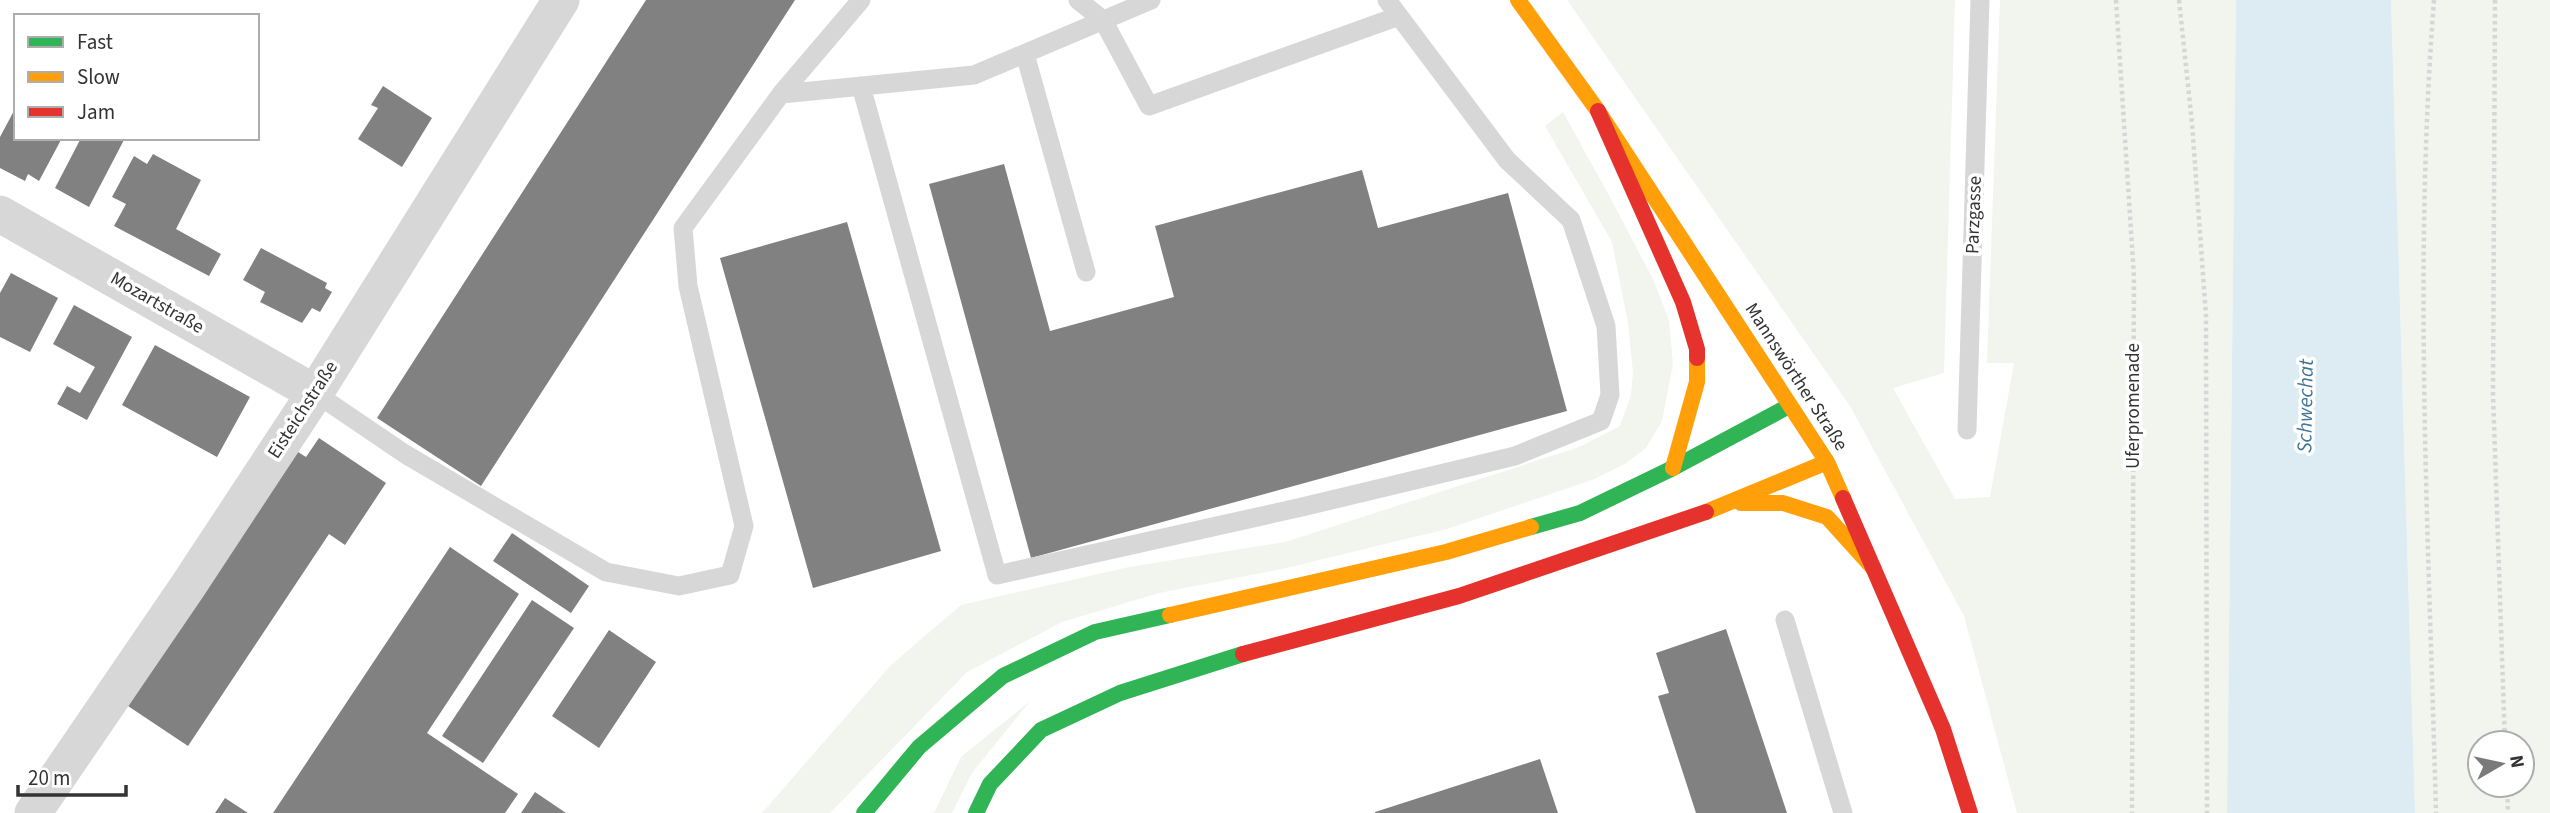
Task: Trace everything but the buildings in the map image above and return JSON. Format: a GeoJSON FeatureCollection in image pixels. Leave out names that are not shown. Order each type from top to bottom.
{"type":"FeatureCollection","features":[{"type":"Feature","properties":{"kind":"main road","name":"Mannswörther Straße"},"geometry":{"type":"LineString","coordinates":[[1518,0],[1598,111],[1827,462],[1943,729],[1970,813]]}},
{"type":"Feature","properties":{"kind":"main road"},"geometry":{"type":"LineString","coordinates":[[1598,111],[1683,302],[1697,349],[1697,382],[1673,468]]}},
{"type":"Feature","properties":{"kind":"main road"},"geometry":{"type":"LineString","coordinates":[[864,813],[919,747],[1003,676],[1095,632],[1446,552],[1580,513],[1673,468],[1789,406]]}},
{"type":"Feature","properties":{"kind":"main road"},"geometry":{"type":"LineString","coordinates":[[976,813],[990,784],[1041,730],[1121,693],[1223,659],[1459,596],[1729,504],[1827,462]]}},
{"type":"Feature","properties":{"kind":"main road"},"geometry":{"type":"LineString","coordinates":[[1729,504],[1783,503],[1827,517],[1874,569]]}},
{"type":"Feature","properties":{"kind":"street","name":"Eisteichstraße"},"geometry":{"type":"LineString","coordinates":[[33,813],[188,586],[315,393],[561,0]]}},
{"type":"Feature","properties":{"kind":"street","name":"Mozartstraße"},"geometry":{"type":"LineString","coordinates":[[0,214],[315,393]]}},
{"type":"Feature","properties":{"kind":"lane"},"geometry":{"type":"LineString","coordinates":[[315,393],[405,453],[606,572],[678,586],[730,575],[744,526],[688,286],[683,228],[781,94],[862,0]]}},
{"type":"Feature","properties":{"kind":"lane"},"geometry":{"type":"LineString","coordinates":[[1078,0],[1103,20],[1149,106],[1399,16]]}},
{"type":"Feature","properties":{"kind":"lane"},"geometry":{"type":"LineString","coordinates":[[781,94],[974,75],[1151,0]]}},
{"type":"Feature","properties":{"kind":"lane"},"geometry":{"type":"LineString","coordinates":[[861,86],[997,575],[1515,456],[1601,421],[1610,395],[1606,326],[1571,220],[1507,160],[1387,0]]}},
{"type":"Feature","properties":{"kind":"lane","name":"Parzgasse"},"geometry":{"type":"LineString","coordinates":[[1967,430],[1980,0]]}},
{"type":"Feature","properties":{"kind":"lane"},"geometry":{"type":"LineString","coordinates":[[1025,54],[1086,272]]}},
{"type":"Feature","properties":{"kind":"lane"},"geometry":{"type":"LineString","coordinates":[[1785,620],[1843,813]]}},
{"type":"Feature","properties":{"kind":"path","name":"Uferpromenade"},"geometry":{"type":"LineString","coordinates":[[2116,0],[2134,277],[2132,813]]}},
{"type":"Feature","properties":{"kind":"path"},"geometry":{"type":"LineString","coordinates":[[2179,0],[2192,123],[2206,316],[2207,813]]}},
{"type":"Feature","properties":{"kind":"path"},"geometry":{"type":"LineString","coordinates":[[2434,0],[2427,81],[2422,313],[2436,813]]}},
{"type":"Feature","properties":{"kind":"path"},"geometry":{"type":"LineString","coordinates":[[2495,0],[2493,394],[2505,729]]}},
{"type":"Feature","properties":{"kind":"shaded area"},"geometry":{"type":"Polygon","coordinates":[[[1567,0],[1955,0],[1944,373],[1893,388],[1955,499],[1990,497],[2014,363],[1987,363],[2000,0],[2236,0],[2227,813],[2017,813],[1964,616],[1850,406],[1567,0]]]}},
{"type":"Feature","properties":{"kind":"shaded area"},"geometry":{"type":"Polygon","coordinates":[[[2391,0],[2550,0],[2550,813],[2415,813],[2391,0]]]}},
{"type":"Feature","properties":{"kind":"shaded area"},"geometry":{"type":"Polygon","coordinates":[[[1563,112],[1654,281],[1669,320],[1673,364],[1662,421],[1646,448],[1625,464],[1592,480],[1447,529],[1282,569],[1159,593],[1062,622],[967,672],[830,813],[762,813],[891,665],[961,605],[1129,567],[1285,542],[1579,447],[1620,426],[1631,395],[1633,372],[1628,323],[1612,242],[1545,126],[1563,112]]]}},
{"type":"Feature","properties":{"kind":"shaded area"},"geometry":{"type":"Polygon","coordinates":[[[1030,701],[972,773],[952,813],[934,813],[961,757],[1030,701]]]}},
{"type":"Feature","properties":{"kind":"water","name":"Schwechat"},"geometry":{"type":"Polygon","coordinates":[[[2236,0],[2391,0],[2415,813],[2227,813],[2236,0]]]}},
{"type":"Feature","properties":{"kind":"traffic: fast"},"geometry":{"type":"LineString","coordinates":[[1531,527],[1580,513],[1673,468],[1789,406]]}},
{"type":"Feature","properties":{"kind":"traffic: fast"},"geometry":{"type":"LineString","coordinates":[[864,813],[919,747],[1003,676],[1095,632],[1170,615]]}},
{"type":"Feature","properties":{"kind":"traffic: fast"},"geometry":{"type":"LineString","coordinates":[[976,813],[990,784],[1041,730],[1120,693],[1243,654]]}},
{"type":"Feature","properties":{"kind":"traffic: slow"},"geometry":{"type":"LineString","coordinates":[[1518,0],[1598,111],[1827,462],[1843,498]]}},
{"type":"Feature","properties":{"kind":"traffic: slow"},"geometry":{"type":"LineString","coordinates":[[1673,468],[1697,382],[1697,358]]}},
{"type":"Feature","properties":{"kind":"traffic: slow"},"geometry":{"type":"LineString","coordinates":[[1706,512],[1827,462]]}},
{"type":"Feature","properties":{"kind":"traffic: slow"},"geometry":{"type":"LineString","coordinates":[[1741,503],[1783,503],[1827,517],[1874,569]]}},
{"type":"Feature","properties":{"kind":"traffic: slow"},"geometry":{"type":"LineString","coordinates":[[1170,615],[1446,552],[1531,527]]}},
{"type":"Feature","properties":{"kind":"traffic: jam"},"geometry":{"type":"LineString","coordinates":[[1598,111],[1683,302],[1697,349],[1697,358]]}},
{"type":"Feature","properties":{"kind":"traffic: jam"},"geometry":{"type":"LineString","coordinates":[[1843,498],[1943,729],[1970,813]]}},
{"type":"Feature","properties":{"kind":"traffic: jam"},"geometry":{"type":"LineString","coordinates":[[1243,654],[1459,596],[1706,512]]}}]}
